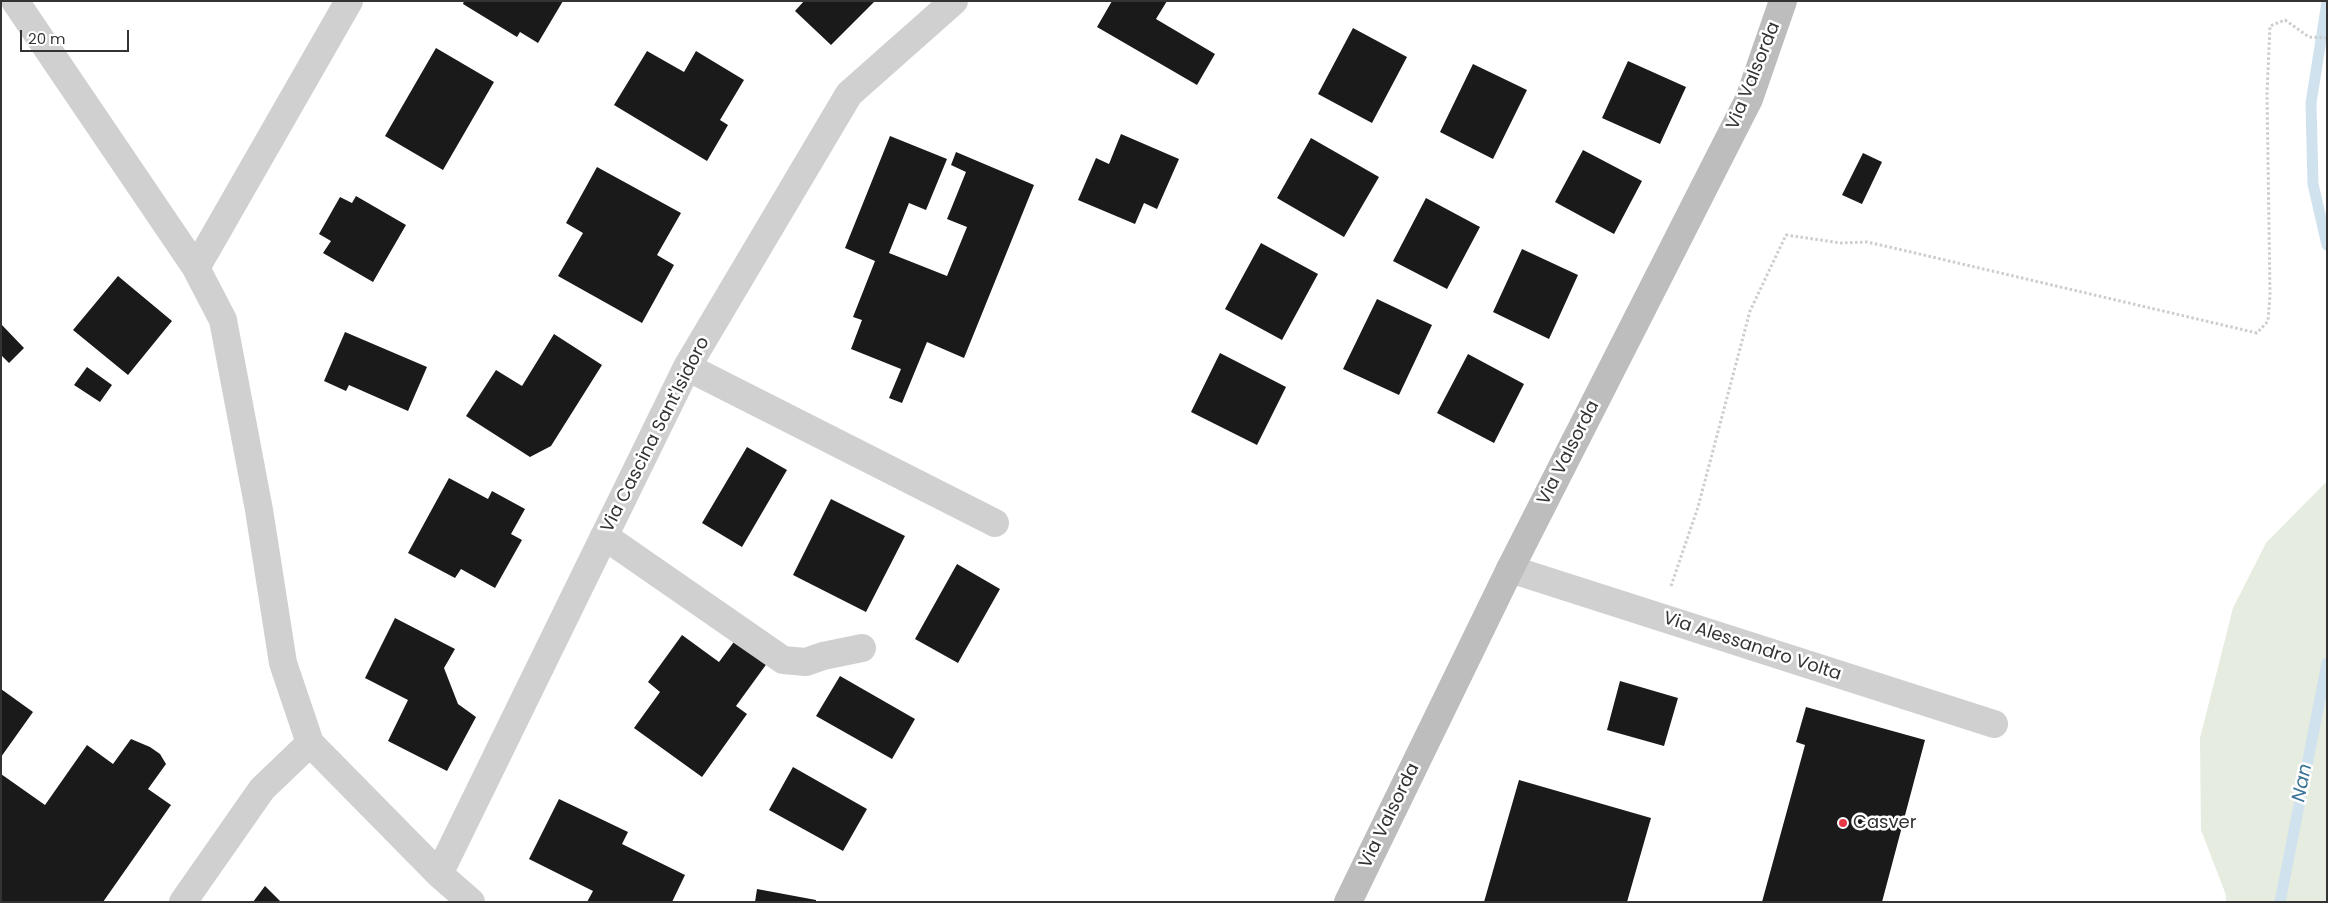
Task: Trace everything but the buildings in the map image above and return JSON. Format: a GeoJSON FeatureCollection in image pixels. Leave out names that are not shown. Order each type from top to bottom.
{"type":"FeatureCollection","features":[{"type":"Feature","properties":{"kind":"street"},"geometry":{"type":"LineString","coordinates":[[15,1],[196,268],[222,320],[259,510],[283,663],[310,743],[439,874],[471,902]]}},
{"type":"Feature","properties":{"kind":"street"},"geometry":{"type":"LineString","coordinates":[[196,268],[349,1]]}},
{"type":"Feature","properties":{"kind":"street","name":"Via Cascina Sant'Isidoro"},"geometry":{"type":"LineString","coordinates":[[439,874],[687,368],[849,94],[954,1]]}},
{"type":"Feature","properties":{"kind":"street","name":"Via Valsorda"},"geometry":{"type":"LineString","coordinates":[[1348,902],[1510,569],[1749,99],[1783,1]]}},
{"type":"Feature","properties":{"kind":"street"},"geometry":{"type":"LineString","coordinates":[[687,368],[995,523]]}},
{"type":"Feature","properties":{"kind":"street"},"geometry":{"type":"LineString","coordinates":[[604,536],[783,660],[806,662],[823,656],[862,648]]}},
{"type":"Feature","properties":{"kind":"street","name":"Via Alessandro Volta"},"geometry":{"type":"LineString","coordinates":[[1510,569],[1994,724]]}},
{"type":"Feature","properties":{"kind":"street"},"geometry":{"type":"LineString","coordinates":[[183,902],[262,789],[310,743]]}},
{"type":"Feature","properties":{"kind":"path"},"geometry":{"type":"LineString","coordinates":[[1662,619],[1675,572],[1698,507],[1750,311],[1786,235],[1841,243],[1867,242],[1898,248],[2257,333],[2268,321],[2270,296],[2267,93],[2270,26],[2285,20],[2309,37],[2327,38]]}},
{"type":"Feature","properties":{"kind":"shaded area"},"geometry":{"type":"Polygon","coordinates":[[[2327,481],[2327,902],[2226,902],[2226,895],[2201,830],[2200,738],[2233,608],[2266,543],[2327,481]]]}},
{"type":"Feature","properties":{"kind":"waterway","name":"Nan"},"geometry":{"type":"LineString","coordinates":[[2327,2],[2311,103],[2313,184],[2327,245]]}},
{"type":"Feature","properties":{"kind":"waterway","name":"Nan"},"geometry":{"type":"LineString","coordinates":[[2280,902],[2327,663]]}},
{"type":"Feature","properties":{"kind":"place","name":"Casver"},"geometry":{"type":"Point","coordinates":[1843,823]}}]}
